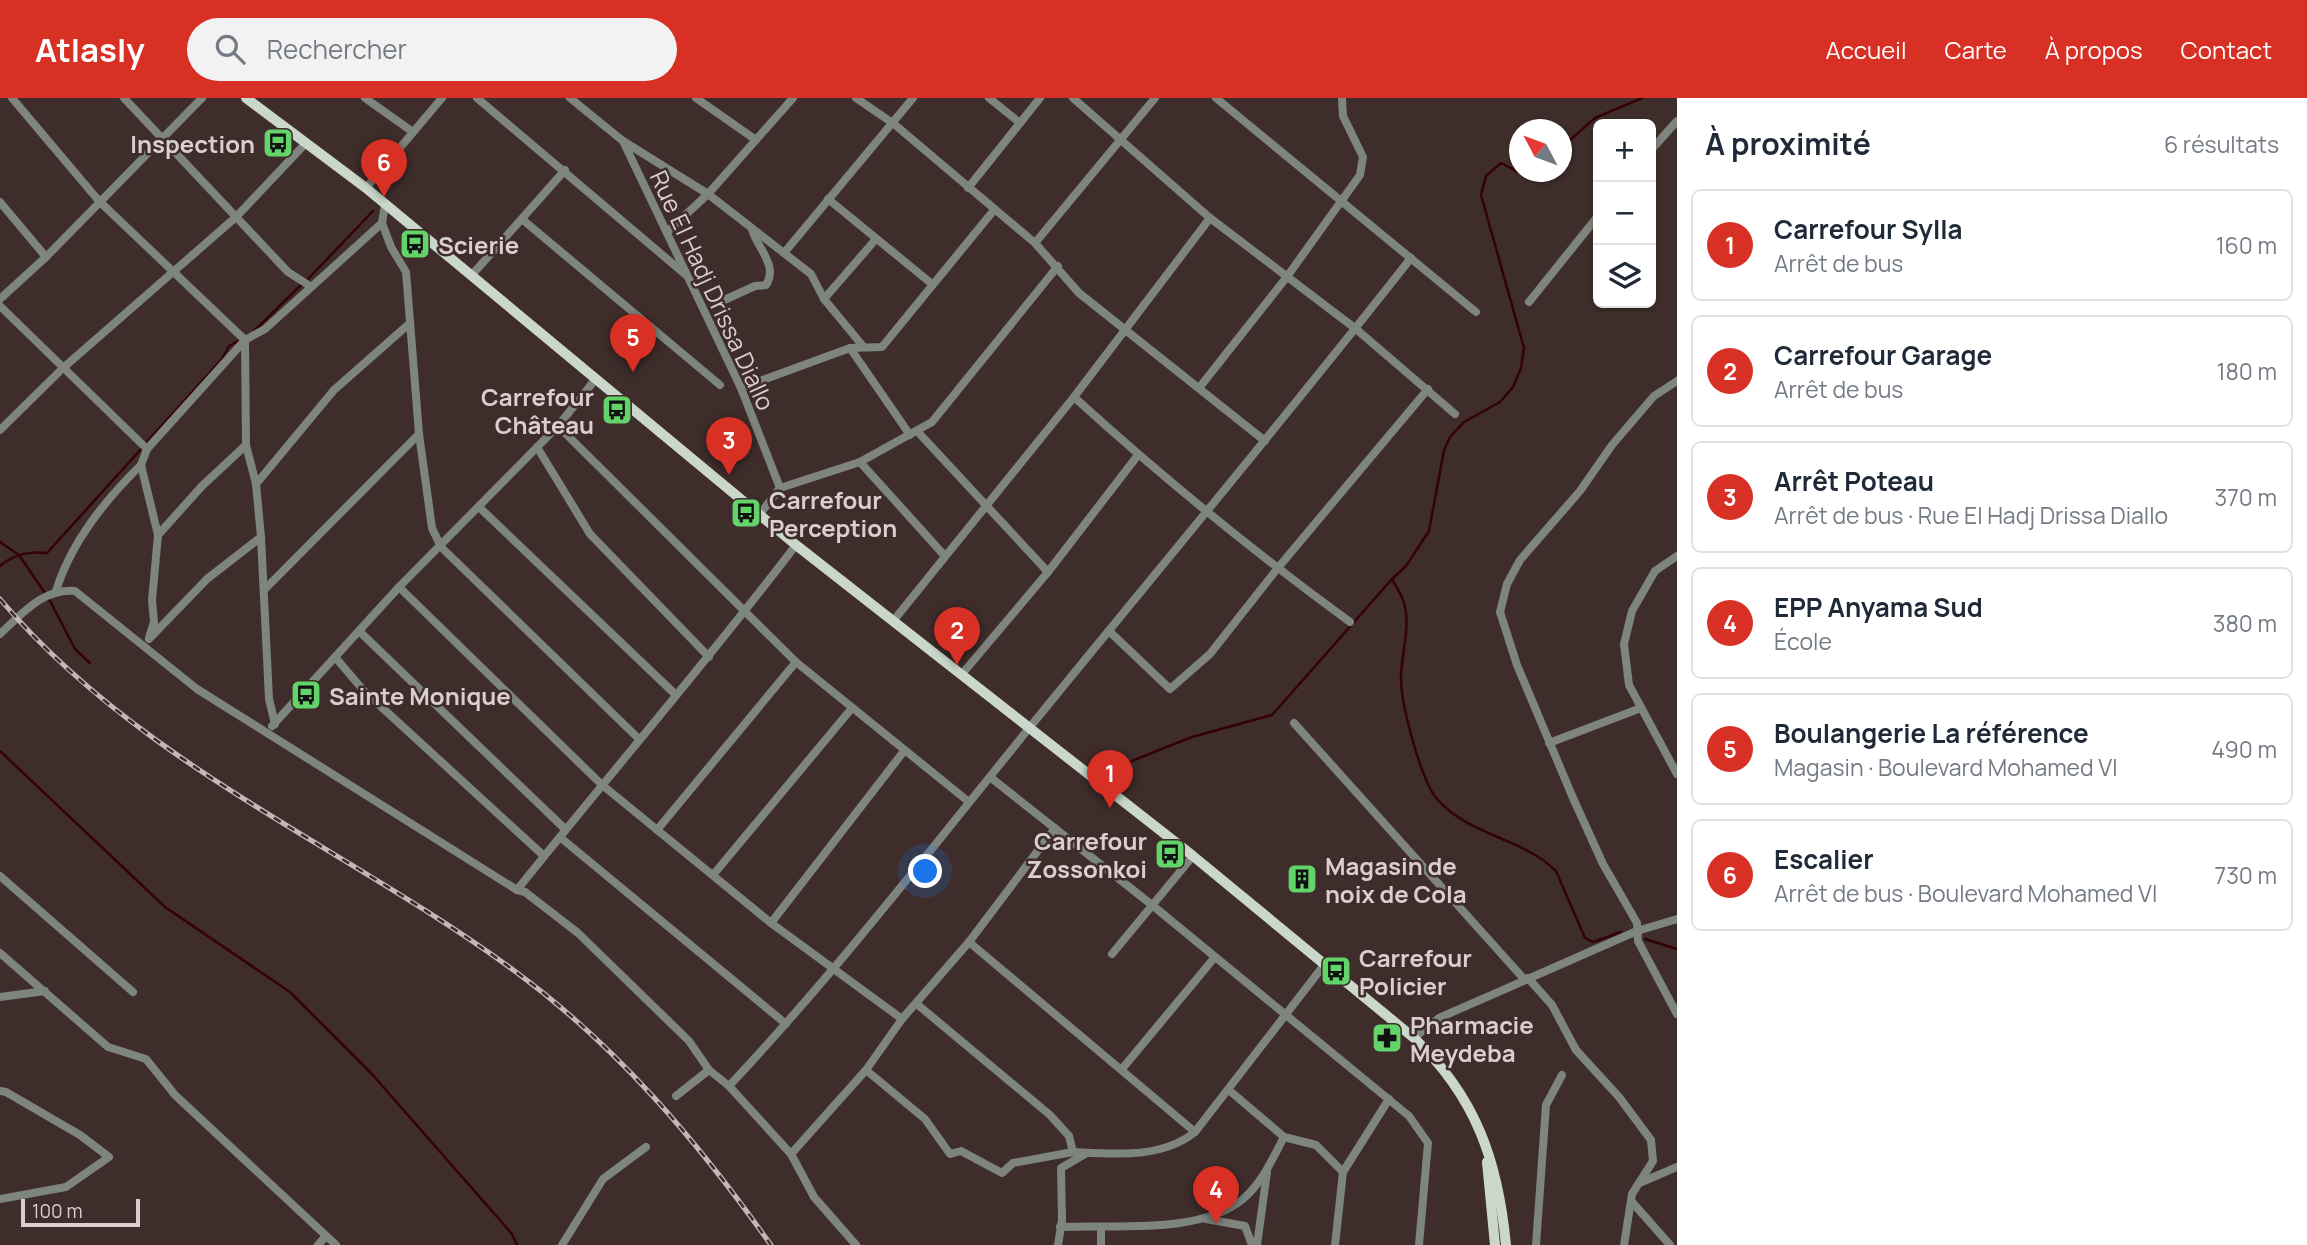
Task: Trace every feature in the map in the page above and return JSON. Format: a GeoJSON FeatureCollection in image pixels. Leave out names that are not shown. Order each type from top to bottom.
{"type":"FeatureCollection","features":[{"type":"Feature","properties":{"kind":"main road"},"geometry":{"type":"LineString","coordinates":[[246,98],[366,188],[796,545],[1194,856],[1414,1038],[1458,1087],[1485,1144],[1501,1195],[1506,1245]]}},
{"type":"Feature","properties":{"kind":"main road"},"geometry":{"type":"LineString","coordinates":[[1485,1144],[1495,1245]]}},
{"type":"Feature","properties":{"kind":"street"},"geometry":{"type":"LineString","coordinates":[[12,98],[99,201],[245,340],[246,445],[256,484],[261,537],[271,727]]}},
{"type":"Feature","properties":{"kind":"street"},"geometry":{"type":"LineString","coordinates":[[124,98],[288,272],[310,286]]}},
{"type":"Feature","properties":{"kind":"street"},"geometry":{"type":"LineString","coordinates":[[0,299],[46,257],[202,98]]}},
{"type":"Feature","properties":{"kind":"street"},"geometry":{"type":"LineString","coordinates":[[365,98],[413,132]]}},
{"type":"Feature","properties":{"kind":"street"},"geometry":{"type":"LineString","coordinates":[[366,188],[442,98]]}},
{"type":"Feature","properties":{"kind":"street"},"geometry":{"type":"LineString","coordinates":[[477,98],[689,278]]}},
{"type":"Feature","properties":{"kind":"street","name":"Rue El Hadj Drissa Diallo"},"geometry":{"type":"LineString","coordinates":[[570,98],[623,141],[741,388],[780,488]]}},
{"type":"Feature","properties":{"kind":"street"},"geometry":{"type":"LineString","coordinates":[[696,98],[755,140]]}},
{"type":"Feature","properties":{"kind":"street"},"geometry":{"type":"LineString","coordinates":[[667,232],[708,194],[793,98]]}},
{"type":"Feature","properties":{"kind":"street"},"geometry":{"type":"LineString","coordinates":[[856,98],[894,124],[1035,243],[1079,293],[1265,442]]}},
{"type":"Feature","properties":{"kind":"street"},"geometry":{"type":"LineString","coordinates":[[784,253],[913,98]]}},
{"type":"Feature","properties":{"kind":"street"},"geometry":{"type":"LineString","coordinates":[[989,98],[1020,123]]}},
{"type":"Feature","properties":{"kind":"street"},"geometry":{"type":"LineString","coordinates":[[968,188],[1041,98]]}},
{"type":"Feature","properties":{"kind":"street"},"geometry":{"type":"LineString","coordinates":[[1073,98],[1210,218],[1356,329],[1455,414]]}},
{"type":"Feature","properties":{"kind":"street"},"geometry":{"type":"LineString","coordinates":[[1035,243],[1155,98]]}},
{"type":"Feature","properties":{"kind":"street"},"geometry":{"type":"LineString","coordinates":[[1216,98],[1476,312]]}},
{"type":"Feature","properties":{"kind":"street"},"geometry":{"type":"LineString","coordinates":[[1199,388],[1286,278],[1360,175],[1363,157],[1343,116],[1342,98]]}},
{"type":"Feature","properties":{"kind":"street"},"geometry":{"type":"LineString","coordinates":[[1656,144],[1677,121]]}},
{"type":"Feature","properties":{"kind":"street"},"geometry":{"type":"LineString","coordinates":[[623,141],[708,194],[811,274],[824,299],[862,345]]}},
{"type":"Feature","properties":{"kind":"street"},"geometry":{"type":"LineString","coordinates":[[0,430],[63,368],[236,217],[306,143]]}},
{"type":"Feature","properties":{"kind":"street"},"geometry":{"type":"LineString","coordinates":[[471,276],[565,170]]}},
{"type":"Feature","properties":{"kind":"street"},"geometry":{"type":"LineString","coordinates":[[828,199],[932,284]]}},
{"type":"Feature","properties":{"kind":"street"},"geometry":{"type":"LineString","coordinates":[[0,202],[46,257]]}},
{"type":"Feature","properties":{"kind":"street"},"geometry":{"type":"LineString","coordinates":[[385,205],[382,223],[391,247],[406,272],[419,434],[432,528],[441,547],[639,739]]}},
{"type":"Feature","properties":{"kind":"street"},"geometry":{"type":"LineString","coordinates":[[741,388],[850,348],[862,345],[882,347],[994,210]]}},
{"type":"Feature","properties":{"kind":"street"},"geometry":{"type":"LineString","coordinates":[[894,620],[1074,397],[1210,218]]}},
{"type":"Feature","properties":{"kind":"street"},"geometry":{"type":"LineString","coordinates":[[523,219],[720,385]]}},
{"type":"Feature","properties":{"kind":"street"},"geometry":{"type":"LineString","coordinates":[[1529,302],[1593,222]]}},
{"type":"Feature","properties":{"kind":"street"},"geometry":{"type":"LineString","coordinates":[[56,591],[65,562],[115,491],[141,465],[147,449],[245,340],[265,329],[382,223]]}},
{"type":"Feature","properties":{"kind":"street"},"geometry":{"type":"LineString","coordinates":[[722,300],[755,285],[766,285],[770,279],[769,261],[751,228]]}},
{"type":"Feature","properties":{"kind":"street"},"geometry":{"type":"LineString","coordinates":[[824,299],[876,239]]}},
{"type":"Feature","properties":{"kind":"street"},"geometry":{"type":"LineString","coordinates":[[729,1086],[833,969],[1209,511],[1411,258]]}},
{"type":"Feature","properties":{"kind":"street"},"geometry":{"type":"LineString","coordinates":[[760,514],[780,488],[859,462],[932,422],[1058,266]]}},
{"type":"Feature","properties":{"kind":"street"},"geometry":{"type":"LineString","coordinates":[[0,306],[147,449]]}},
{"type":"Feature","properties":{"kind":"street"},"geometry":{"type":"LineString","coordinates":[[256,484],[334,390],[410,323]]}},
{"type":"Feature","properties":{"kind":"street"},"geometry":{"type":"LineString","coordinates":[[850,348],[914,433],[1048,572]]}},
{"type":"Feature","properties":{"kind":"street"},"geometry":{"type":"LineString","coordinates":[[0,634],[33,604],[56,591],[75,591],[143,648],[241,718],[261,730],[271,727],[399,587],[558,426],[594,380]]}},
{"type":"Feature","properties":{"kind":"street"},"geometry":{"type":"LineString","coordinates":[[1677,381],[1654,396],[1612,445],[1580,491],[1520,560],[1507,584],[1500,612],[1517,665],[1549,743],[1603,864],[1637,923],[1638,941],[1677,1014]]}},
{"type":"Feature","properties":{"kind":"street"},"geometry":{"type":"LineString","coordinates":[[1109,631],[1170,689],[1210,654],[1277,569],[1428,389]]}},
{"type":"Feature","properties":{"kind":"street"},"geometry":{"type":"LineString","coordinates":[[1074,397],[1138,455],[1277,569],[1350,622]]}},
{"type":"Feature","properties":{"kind":"street"},"geometry":{"type":"LineString","coordinates":[[558,426],[796,662],[969,802]]}},
{"type":"Feature","properties":{"kind":"street"},"geometry":{"type":"LineString","coordinates":[[265,589],[419,434]]}},
{"type":"Feature","properties":{"kind":"street"},"geometry":{"type":"LineString","coordinates":[[158,535],[202,486],[246,445]]}},
{"type":"Feature","properties":{"kind":"street"},"geometry":{"type":"LineString","coordinates":[[537,447],[590,534],[709,657]]}},
{"type":"Feature","properties":{"kind":"street"},"geometry":{"type":"LineString","coordinates":[[962,674],[1048,572],[1138,455]]}},
{"type":"Feature","properties":{"kind":"street"},"geometry":{"type":"LineString","coordinates":[[859,462],[944,555]]}},
{"type":"Feature","properties":{"kind":"street"},"geometry":{"type":"LineString","coordinates":[[141,465],[158,535],[152,600],[154,622],[149,639]]}},
{"type":"Feature","properties":{"kind":"street"},"geometry":{"type":"LineString","coordinates":[[479,507],[676,695]]}},
{"type":"Feature","properties":{"kind":"street"},"geometry":{"type":"LineString","coordinates":[[143,648],[207,579],[261,537]]}},
{"type":"Feature","properties":{"kind":"street"},"geometry":{"type":"LineString","coordinates":[[517,890],[561,838],[565,829],[601,784],[709,657],[796,545]]}},
{"type":"Feature","properties":{"kind":"street"},"geometry":{"type":"LineString","coordinates":[[1677,556],[1655,572],[1632,611],[1624,644],[1629,685],[1677,774]]}},
{"type":"Feature","properties":{"kind":"street"},"geometry":{"type":"LineString","coordinates":[[399,587],[601,784],[771,923],[902,1020]]}},
{"type":"Feature","properties":{"kind":"street"},"geometry":{"type":"LineString","coordinates":[[359,631],[565,829]]}},
{"type":"Feature","properties":{"kind":"street"},"geometry":{"type":"LineString","coordinates":[[335,657],[364,691],[544,856]]}},
{"type":"Feature","properties":{"kind":"street"},"geometry":{"type":"LineString","coordinates":[[657,830],[796,662]]}},
{"type":"Feature","properties":{"kind":"street"},"geometry":{"type":"LineString","coordinates":[[713,875],[852,708]]}},
{"type":"Feature","properties":{"kind":"street"},"geometry":{"type":"LineString","coordinates":[[1549,743],[1641,708]]}},
{"type":"Feature","properties":{"kind":"street"},"geometry":{"type":"LineString","coordinates":[[1294,723],[1552,1005],[1576,1050],[1633,1114],[1651,1140],[1653,1161],[1632,1194],[1624,1245]]}},
{"type":"Feature","properties":{"kind":"street"},"geometry":{"type":"LineString","coordinates":[[271,727],[517,890],[525,892],[578,933],[592,950],[630,981],[689,1041],[709,1070],[729,1086],[790,1154],[814,1197],[856,1245]]}},
{"type":"Feature","properties":{"kind":"street"},"geometry":{"type":"LineString","coordinates":[[771,923],[904,751]]}},
{"type":"Feature","properties":{"kind":"street"},"geometry":{"type":"LineString","coordinates":[[990,777],[1286,1013],[1409,1116],[1429,1143],[1419,1245]]}},
{"type":"Feature","properties":{"kind":"street"},"geometry":{"type":"LineString","coordinates":[[790,1154],[866,1070],[902,1020],[918,1005],[969,942],[1055,828]]}},
{"type":"Feature","properties":{"kind":"street"},"geometry":{"type":"LineString","coordinates":[[561,838],[786,1024]]}},
{"type":"Feature","properties":{"kind":"street"},"geometry":{"type":"LineString","coordinates":[[1112,954],[1194,856]]}},
{"type":"Feature","properties":{"kind":"street"},"geometry":{"type":"LineString","coordinates":[[0,876],[133,992]]}},
{"type":"Feature","properties":{"kind":"street"},"geometry":{"type":"LineString","coordinates":[[1414,1038],[1439,1018],[1637,931],[1677,919]]}},
{"type":"Feature","properties":{"kind":"street"},"geometry":{"type":"LineString","coordinates":[[969,942],[1195,1132]]}},
{"type":"Feature","properties":{"kind":"street"},"geometry":{"type":"LineString","coordinates":[[0,953],[108,1047],[146,1059],[175,1095],[336,1245]]}},
{"type":"Feature","properties":{"kind":"street"},"geometry":{"type":"LineString","coordinates":[[1122,1069],[1215,957]]}},
{"type":"Feature","properties":{"kind":"street"},"geometry":{"type":"LineString","coordinates":[[866,1070],[925,1119],[950,1154],[961,1151],[1002,1173],[1013,1163],[1073,1152],[1152,1153],[1173,1147],[1195,1132],[1230,1091],[1324,965]]}},
{"type":"Feature","properties":{"kind":"street"},"geometry":{"type":"LineString","coordinates":[[0,998],[45,991]]}},
{"type":"Feature","properties":{"kind":"street"},"geometry":{"type":"LineString","coordinates":[[918,1005],[1050,1115],[1069,1136],[1073,1152]]}},
{"type":"Feature","properties":{"kind":"street"},"geometry":{"type":"LineString","coordinates":[[676,1096],[709,1070]]}},
{"type":"Feature","properties":{"kind":"street"},"geometry":{"type":"LineString","coordinates":[[1536,1245],[1546,1105],[1562,1076]]}},
{"type":"Feature","properties":{"kind":"street"},"geometry":{"type":"LineString","coordinates":[[0,1091],[6,1091],[80,1135],[109,1157],[66,1187],[0,1199]]}},
{"type":"Feature","properties":{"kind":"street"},"geometry":{"type":"LineString","coordinates":[[1230,1091],[1284,1137],[1316,1145],[1343,1172]]}},
{"type":"Feature","properties":{"kind":"street"},"geometry":{"type":"LineString","coordinates":[[1335,1245],[1343,1172],[1390,1099]]}},
{"type":"Feature","properties":{"kind":"street"},"geometry":{"type":"LineString","coordinates":[[1060,1227],[1101,1228],[1205,1218],[1224,1212],[1245,1198],[1267,1168],[1284,1137]]}},
{"type":"Feature","properties":{"kind":"street"},"geometry":{"type":"LineString","coordinates":[[562,1245],[603,1179],[646,1147]]}},
{"type":"Feature","properties":{"kind":"street"},"geometry":{"type":"LineString","coordinates":[[1058,1245],[1061,1168],[1087,1153]]}},
{"type":"Feature","properties":{"kind":"street"},"geometry":{"type":"LineString","coordinates":[[1642,1182],[1677,1167]]}},
{"type":"Feature","properties":{"kind":"street"},"geometry":{"type":"LineString","coordinates":[[1254,1245],[1267,1168]]}},
{"type":"Feature","properties":{"kind":"street"},"geometry":{"type":"LineString","coordinates":[[1632,1202],[1670,1245]]}},
{"type":"Feature","properties":{"kind":"street"},"geometry":{"type":"LineString","coordinates":[[1205,1218],[1245,1226],[1254,1245]]}},
{"type":"Feature","properties":{"kind":"street"},"geometry":{"type":"LineString","coordinates":[[1101,1228],[1101,1245]]}},
{"type":"Feature","properties":{"kind":"street"},"geometry":{"type":"LineString","coordinates":[[318,1245],[326,1237]]}},
{"type":"Feature","properties":{"kind":"waterway"},"geometry":{"type":"LineString","coordinates":[[1572,138],[1595,118],[1642,98]]}},
{"type":"Feature","properties":{"kind":"waterway"},"geometry":{"type":"LineString","coordinates":[[1509,167],[1501,163],[1486,176],[1481,195],[1524,348],[1521,368],[1513,387],[1500,402],[1464,422],[1450,437],[1444,450],[1429,531],[1406,566],[1392,579],[1402,597],[1406,612],[1402,690],[1419,760],[1438,800],[1465,822],[1528,851],[1556,871],[1585,938],[1593,942],[1621,932]]}},
{"type":"Feature","properties":{"kind":"waterway"},"geometry":{"type":"LineString","coordinates":[[307,280],[373,211]]}},
{"type":"Feature","properties":{"kind":"waterway"},"geometry":{"type":"LineString","coordinates":[[254,331],[302,284]]}},
{"type":"Feature","properties":{"kind":"waterway"},"geometry":{"type":"LineString","coordinates":[[146,443],[222,359],[229,346],[240,340]]}},
{"type":"Feature","properties":{"kind":"waterway"},"geometry":{"type":"LineString","coordinates":[[0,566],[22,554],[47,553],[142,448]]}},
{"type":"Feature","properties":{"kind":"waterway"},"geometry":{"type":"LineString","coordinates":[[0,542],[19,555],[45,593]]}},
{"type":"Feature","properties":{"kind":"waterway"},"geometry":{"type":"LineString","coordinates":[[1129,762],[1192,737],[1272,715],[1392,579]]}},
{"type":"Feature","properties":{"kind":"waterway"},"geometry":{"type":"LineString","coordinates":[[49,599],[75,649],[90,663]]}},
{"type":"Feature","properties":{"kind":"waterway"},"geometry":{"type":"LineString","coordinates":[[0,751],[165,907],[290,992],[371,1073],[512,1234],[517,1245]]}},
{"type":"Feature","properties":{"kind":"waterway"},"geometry":{"type":"LineString","coordinates":[[1645,939],[1677,949]]}},
{"type":"Feature","properties":{"kind":"railway"},"geometry":{"type":"LineString","coordinates":[[0,599],[55,657],[115,709],[180,757],[451,927],[553,1001],[589,1032],[654,1098],[715,1169],[771,1245]]}},
{"type":"Feature","properties":{"kind":"place","name":"Inspection"},"geometry":{"type":"Point","coordinates":[278,143]}},
{"type":"Feature","properties":{"kind":"place","name":"Escalier"},"geometry":{"type":"Point","coordinates":[384,197]}},
{"type":"Feature","properties":{"kind":"place","name":"Scierie"},"geometry":{"type":"Point","coordinates":[415,244]}},
{"type":"Feature","properties":{"kind":"place","name":"Boulangerie La référence"},"geometry":{"type":"Point","coordinates":[633,372]}},
{"type":"Feature","properties":{"kind":"place","name":"Carrefour Château"},"geometry":{"type":"Point","coordinates":[617,410]}},
{"type":"Feature","properties":{"kind":"place","name":"Arrêt Poteau"},"geometry":{"type":"Point","coordinates":[729,475]}},
{"type":"Feature","properties":{"kind":"place","name":"Carrefour Perception"},"geometry":{"type":"Point","coordinates":[746,513]}},
{"type":"Feature","properties":{"kind":"place","name":"Carrefour Garage"},"geometry":{"type":"Point","coordinates":[957,665]}},
{"type":"Feature","properties":{"kind":"place","name":"Sainte Monique"},"geometry":{"type":"Point","coordinates":[306,695]}},
{"type":"Feature","properties":{"kind":"place","name":"Carrefour Sylla"},"geometry":{"type":"Point","coordinates":[1110,808]}},
{"type":"Feature","properties":{"kind":"place","name":"Carrefour Zossonkoi"},"geometry":{"type":"Point","coordinates":[1170,854]}},
{"type":"Feature","properties":{"kind":"place","name":"Magasin de noix de Cola"},"geometry":{"type":"Point","coordinates":[1302,879]}},
{"type":"Feature","properties":{"kind":"place","name":"Carrefour Policier"},"geometry":{"type":"Point","coordinates":[1336,971]}},
{"type":"Feature","properties":{"kind":"place","name":"Pharmacie Meydeba"},"geometry":{"type":"Point","coordinates":[1387,1038]}},
{"type":"Feature","properties":{"kind":"place","name":"EPP Anyama Sud"},"geometry":{"type":"Point","coordinates":[1216,1224]}}]}
